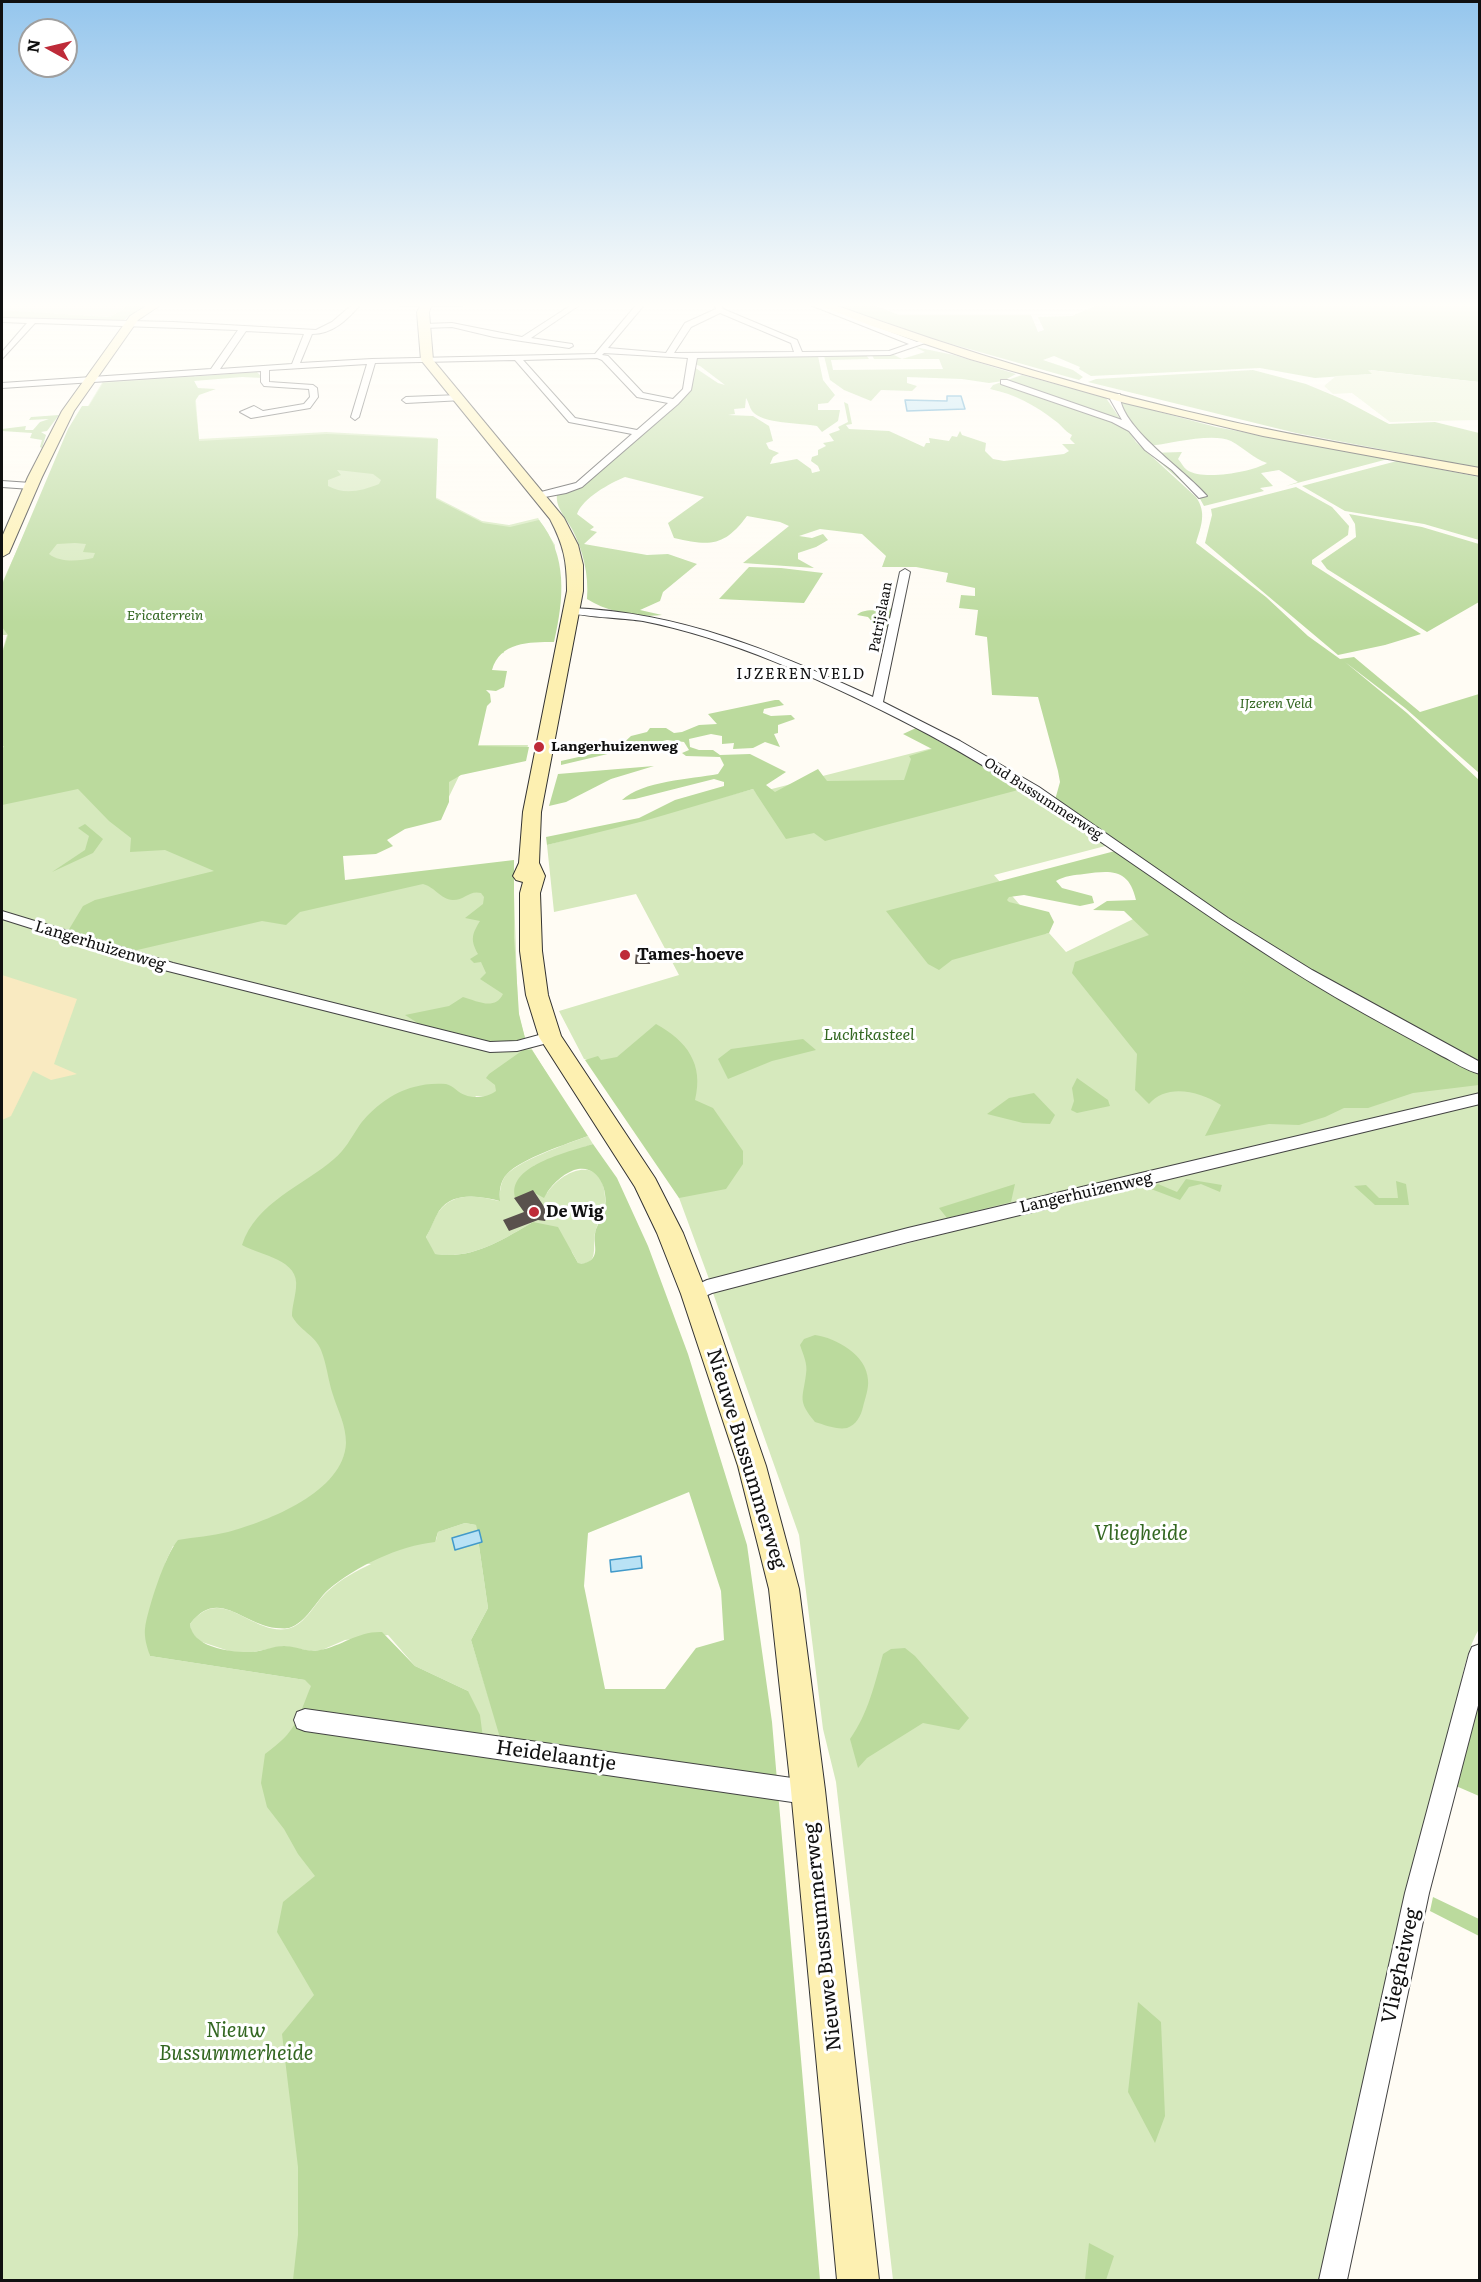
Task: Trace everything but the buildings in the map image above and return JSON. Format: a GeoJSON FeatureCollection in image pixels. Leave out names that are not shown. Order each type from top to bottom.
{"type":"FeatureCollection","features":[{"type":"Feature","properties":{"kind":"main road"},"geometry":{"type":"LineString","coordinates":[[2,553],[6,530],[31,486],[68,410]]}},
{"type":"Feature","properties":{"kind":"main road","name":"Nieuwe Bussummerweg"},"geometry":{"type":"LineString","coordinates":[[469,410],[500,454],[530,487],[547,500],[571,545],[575,565],[572,611],[532,812],[529,878],[531,951],[537,995],[550,1037],[645,1184],[670,1233],[694,1294],[752,1466],[784,1588],[808,1790],[858,2280]]}},
{"type":"Feature","properties":{"kind":"main road"},"geometry":{"type":"LineString","coordinates":[[1175,410],[1235,426],[1479,472]]}},
{"type":"Feature","properties":{"kind":"street"},"geometry":{"type":"LineString","coordinates":[[260,412],[273,410]]}},
{"type":"Feature","properties":{"kind":"street"},"geometry":{"type":"LineString","coordinates":[[355,417],[357,410]]}},
{"type":"Feature","properties":{"kind":"street"},"geometry":{"type":"LineString","coordinates":[[564,410],[572,420],[639,433]]}},
{"type":"Feature","properties":{"kind":"street"},"geometry":{"type":"LineString","coordinates":[[547,500],[587,480],[665,410]]}},
{"type":"Feature","properties":{"kind":"street"},"geometry":{"type":"LineString","coordinates":[[1087,410],[1115,420],[1132,429]]}},
{"type":"Feature","properties":{"kind":"street"},"geometry":{"type":"LineString","coordinates":[[1121,410],[1148,448],[1175,468],[1202,496]]}},
{"type":"Feature","properties":{"kind":"street"},"geometry":{"type":"LineString","coordinates":[[2,484],[31,486]]}},
{"type":"Feature","properties":{"kind":"street","name":"Patrijslaan"},"geometry":{"type":"LineString","coordinates":[[877,704],[905,572]]}},
{"type":"Feature","properties":{"kind":"street","name":"Oud Bussummerweg"},"geometry":{"type":"LineString","coordinates":[[572,611],[608,612],[687,628],[741,644],[780,659],[953,742],[1034,790],[1250,939],[1328,987],[1479,1069]]}},
{"type":"Feature","properties":{"kind":"street","name":"Langerhuizenweg"},"geometry":{"type":"LineString","coordinates":[[2,915],[169,967],[490,1047],[517,1046],[550,1037]]}},
{"type":"Feature","properties":{"kind":"street","name":"Langerhuizenweg"},"geometry":{"type":"LineString","coordinates":[[694,1294],[707,1287],[896,1238],[1479,1098]]}},
{"type":"Feature","properties":{"kind":"street","name":"Vliegheiweg"},"geometry":{"type":"LineString","coordinates":[[1333,2280],[1417,1893],[1479,1654]]}},
{"type":"Feature","properties":{"kind":"street","name":"Heidelaantje"},"geometry":{"type":"LineString","coordinates":[[305,1720],[792,1790],[808,1790]]}},
{"type":"Feature","properties":{"kind":"green space","name":"Ericaterrein"},"geometry":{"type":"Polygon","coordinates":[[[79,410],[196,410],[199,441],[327,434],[438,439],[436,499],[483,523],[510,527],[539,520],[555,548],[561,578],[560,610],[554,642],[526,643],[509,649],[496,661],[492,670],[507,671],[504,687],[496,691],[486,690],[490,694],[491,702],[487,706],[478,746],[529,747],[526,761],[461,775],[449,782],[449,802],[441,820],[405,829],[387,840],[393,846],[376,854],[343,856],[345,880],[514,860],[514,937],[519,1014],[525,1038],[520,1042],[482,1044],[424,1027],[405,1015],[449,1006],[463,997],[491,1003],[500,999],[503,994],[480,979],[486,973],[481,962],[474,963],[470,959],[478,954],[473,937],[480,921],[465,918],[483,904],[484,897],[477,892],[453,900],[445,898],[423,884],[300,912],[286,925],[262,921],[133,951],[68,931],[83,906],[95,900],[214,871],[165,850],[130,852],[131,838],[109,821],[78,789],[2,805],[2,750],[4,746],[2,746],[2,654],[8,635],[2,627],[2,585],[68,429],[79,410]],[[337,470],[341,475],[328,480],[328,486],[340,490],[366,489],[379,484],[381,480],[373,474],[337,470]],[[57,544],[49,554],[64,560],[93,558],[95,553],[83,552],[86,544],[57,544]]]}},
{"type":"Feature","properties":{"kind":"green space","name":"Nieuw Bussummerheide"},"geometry":{"type":"Polygon","coordinates":[[[85,410],[197,410],[199,439],[326,432],[437,438],[435,497],[482,521],[509,525],[538,518],[555,545],[553,640],[501,645],[504,653],[435,663],[478,745],[528,745],[525,759],[460,774],[443,809],[71,928],[513,863],[518,1012],[525,1038],[549,1077],[486,1097],[476,1096],[383,1222],[436,1540],[438,1532],[465,1523],[476,1525],[488,1608],[471,1640],[502,1741],[455,2280],[2,2280],[2,747],[4,743],[2,743],[2,652],[7,635],[2,635],[2,583],[64,446],[85,410]],[[173,1546],[166,1561],[145,1629],[150,1656],[305,1680],[468,1691],[415,1666],[388,1635],[345,1640],[322,1650],[311,1651],[284,1646],[253,1652],[232,1652],[199,1641],[191,1631],[190,1624],[202,1613],[213,1608],[237,1613],[274,1629],[294,1627],[305,1618],[323,1596],[349,1576],[371,1564],[173,1546]]]}},
{"type":"Feature","properties":{"kind":"green space","name":"IJzeren Veld"},"geometry":{"type":"Polygon","coordinates":[[[666,410],[734,410],[735,414],[728,415],[753,416],[769,426],[773,441],[766,443],[769,449],[779,453],[773,457],[770,464],[797,459],[811,469],[812,473],[820,471],[818,466],[811,461],[812,457],[818,455],[818,450],[826,446],[823,443],[834,441],[829,434],[840,430],[838,427],[848,422],[846,410],[849,410],[852,424],[846,425],[849,429],[889,431],[924,447],[926,443],[930,443],[929,438],[949,441],[952,436],[957,437],[960,431],[962,435],[986,443],[985,451],[993,459],[1004,461],[1064,454],[1069,451],[1062,444],[1075,444],[1070,439],[1072,435],[1040,410],[1115,410],[1136,442],[1196,497],[1202,514],[1196,543],[1266,597],[1308,636],[1340,659],[1354,657],[1420,712],[1479,694],[1479,773],[1405,708],[1345,662],[1407,713],[1479,780],[1479,1065],[1329,984],[1148,865],[1114,839],[1055,800],[1060,782],[1038,697],[992,695],[987,637],[975,635],[978,610],[959,608],[961,595],[975,596],[975,588],[946,582],[948,573],[916,567],[882,567],[886,556],[862,534],[820,529],[799,536],[812,538],[823,534],[828,540],[798,553],[798,559],[814,568],[743,563],[789,526],[780,522],[747,516],[731,534],[715,542],[674,538],[668,523],[704,497],[625,477],[598,492],[580,508],[577,514],[594,527],[590,530],[597,532],[584,544],[647,555],[668,554],[697,564],[663,592],[660,601],[640,610],[662,615],[643,616],[623,613],[587,599],[586,572],[582,554],[572,529],[559,508],[557,494],[566,493],[584,484],[666,410]]]}},
{"type":"Feature","properties":{"kind":"green space","name":"IJzeren Veld"},"geometry":{"type":"Polygon","coordinates":[[[752,410],[840,410],[838,421],[822,432],[817,426],[773,421],[757,415],[752,410]]]}},
{"type":"Feature","properties":{"kind":"green space"},"geometry":{"type":"Polygon","coordinates":[[[1122,410],[1154,410],[1216,427],[1388,459],[1286,486],[1298,482],[1279,470],[1261,473],[1273,486],[1260,488],[1264,491],[1204,506],[1199,497],[1149,453],[1182,452],[1178,459],[1186,469],[1204,475],[1239,472],[1267,463],[1231,441],[1223,439],[1202,438],[1148,446],[1122,410]]]}},
{"type":"Feature","properties":{"kind":"green space"},"geometry":{"type":"Polygon","coordinates":[[[1204,410],[1364,410],[1389,424],[1435,422],[1479,433],[1479,468],[1296,433],[1204,410]]]}},
{"type":"Feature","properties":{"kind":"green space"},"geometry":{"type":"Polygon","coordinates":[[[1375,410],[1479,410],[1479,420],[1390,422],[1375,410]]]}},
{"type":"Feature","properties":{"kind":"green space"},"geometry":{"type":"Polygon","coordinates":[[[59,415],[47,431],[41,432],[46,435],[42,448],[40,447],[42,440],[30,438],[32,433],[2,431],[2,429],[26,426],[25,430],[33,430],[40,422],[49,419],[29,420],[31,417],[59,415]]]}},
{"type":"Feature","properties":{"kind":"green space"},"geometry":{"type":"Polygon","coordinates":[[[1397,461],[1479,477],[1479,540],[1424,524],[1345,511],[1302,486],[1397,461]]]}},
{"type":"Feature","properties":{"kind":"green space"},"geometry":{"type":"Polygon","coordinates":[[[1296,487],[1332,507],[1349,526],[1348,535],[1312,560],[1312,564],[1421,634],[1385,645],[1338,655],[1205,543],[1212,515],[1211,509],[1296,487]]]}},
{"type":"Feature","properties":{"kind":"green space"},"geometry":{"type":"Polygon","coordinates":[[[1349,514],[1422,527],[1479,544],[1479,602],[1427,632],[1327,569],[1321,561],[1356,537],[1355,524],[1349,514]]]}},
{"type":"Feature","properties":{"kind":"green space"},"geometry":{"type":"Polygon","coordinates":[[[749,567],[823,573],[804,603],[719,599],[749,567]]]}},
{"type":"Feature","properties":{"kind":"green space"},"geometry":{"type":"Polygon","coordinates":[[[894,607],[895,628],[875,625],[868,617],[857,615],[865,611],[894,607]]]}},
{"type":"Feature","properties":{"kind":"green space"},"geometry":{"type":"Polygon","coordinates":[[[779,700],[784,705],[764,709],[763,713],[771,716],[791,715],[795,719],[778,725],[778,733],[774,734],[780,747],[765,742],[753,748],[733,749],[734,743],[722,744],[722,736],[711,734],[689,739],[690,747],[699,750],[713,750],[720,755],[750,754],[786,772],[766,785],[775,792],[818,769],[827,781],[904,780],[911,759],[909,756],[932,749],[903,734],[916,728],[1022,789],[825,841],[814,833],[786,839],[753,789],[644,821],[547,845],[546,837],[639,818],[675,800],[724,786],[724,782],[714,779],[635,799],[622,800],[654,785],[718,774],[724,765],[720,757],[686,756],[682,753],[689,750],[684,742],[667,740],[561,765],[561,761],[618,748],[631,736],[647,732],[650,728],[666,728],[674,733],[682,732],[699,725],[717,724],[708,714],[779,700]]]}},
{"type":"Feature","properties":{"kind":"green space","name":"Luchtkasteel"},"geometry":{"type":"Polygon","coordinates":[[[956,742],[1113,844],[994,875],[1045,934],[1049,933],[1066,952],[1178,897],[1479,1076],[1479,1093],[709,1279],[675,1187],[588,1060],[584,1059],[559,1011],[679,975],[636,894],[554,912],[547,845],[753,789],[756,793],[956,742]]]}},
{"type":"Feature","properties":{"kind":"green space"},"geometry":{"type":"Polygon","coordinates":[[[654,766],[611,779],[566,802],[549,806],[558,774],[654,766]]]}},
{"type":"Feature","properties":{"kind":"green space"},"geometry":{"type":"Polygon","coordinates":[[[85,824],[103,839],[93,853],[52,872],[85,850],[89,836],[78,828],[85,824]]]}},
{"type":"Feature","properties":{"kind":"green space"},"geometry":{"type":"Polygon","coordinates":[[[1115,851],[1245,940],[1315,983],[1479,1073],[1479,1085],[1413,1093],[1368,1108],[1344,1108],[1299,1125],[1269,1124],[1205,1136],[1221,1105],[1203,1096],[1184,1091],[1164,1093],[1149,1104],[1135,1090],[1137,1054],[1072,973],[1075,962],[1149,935],[1124,911],[1093,910],[1107,901],[1136,900],[1129,882],[1124,877],[1111,872],[1103,872],[1070,876],[1056,881],[1062,888],[1092,896],[1094,903],[1080,906],[1024,895],[1009,897],[1007,900],[1009,902],[1049,912],[1054,922],[1049,933],[952,960],[939,970],[928,964],[886,911],[1115,851]]]}},
{"type":"Feature","properties":{"kind":"green space"},"geometry":{"type":"Polygon","coordinates":[[[656,1024],[676,1038],[690,1055],[697,1075],[695,1100],[713,1108],[743,1151],[743,1164],[726,1189],[679,1198],[585,1060],[598,1056],[601,1060],[617,1057],[656,1024]]]}},
{"type":"Feature","properties":{"kind":"green space"},"geometry":{"type":"Polygon","coordinates":[[[803,1039],[816,1050],[772,1061],[728,1079],[718,1059],[731,1049],[803,1039]]]}},
{"type":"Feature","properties":{"kind":"green space"},"geometry":{"type":"Polygon","coordinates":[[[523,1050],[532,1050],[588,1136],[545,1152],[514,1168],[503,1180],[500,1201],[467,1197],[452,1200],[445,1205],[439,1211],[426,1237],[435,1254],[462,1254],[474,1251],[498,1242],[533,1222],[558,1227],[578,1263],[591,1260],[595,1251],[596,1231],[605,1204],[604,1188],[596,1174],[583,1169],[569,1172],[556,1181],[544,1198],[533,1192],[516,1200],[515,1188],[519,1178],[528,1169],[555,1156],[593,1144],[617,1178],[648,1246],[688,1354],[747,1545],[772,1722],[820,2280],[293,2280],[298,2235],[298,2167],[282,2034],[314,1995],[277,1932],[283,1902],[315,1876],[267,1807],[261,1783],[265,1754],[284,1738],[295,1724],[311,1686],[305,1680],[150,1656],[145,1639],[145,1628],[158,1582],[178,1540],[228,1532],[282,1512],[318,1490],[332,1476],[342,1460],[346,1443],[345,1430],[323,1356],[315,1340],[292,1316],[296,1278],[286,1265],[278,1260],[242,1245],[249,1230],[269,1206],[338,1155],[364,1120],[391,1097],[406,1089],[425,1084],[446,1084],[469,1096],[485,1096],[496,1091],[495,1085],[486,1078],[523,1050]],[[689,1492],[588,1533],[584,1586],[605,1689],[665,1689],[696,1648],[724,1640],[721,1591],[689,1492]],[[465,1523],[438,1532],[435,1542],[421,1544],[378,1558],[351,1573],[328,1590],[306,1617],[289,1628],[264,1625],[231,1611],[210,1608],[200,1613],[190,1624],[192,1632],[205,1644],[225,1650],[244,1652],[284,1646],[316,1651],[358,1636],[382,1632],[415,1666],[468,1691],[480,1715],[483,1738],[501,1741],[471,1640],[488,1608],[476,1525],[465,1523]]]}},
{"type":"Feature","properties":{"kind":"green space"},"geometry":{"type":"Polygon","coordinates":[[[1077,1078],[1108,1100],[1110,1106],[1077,1113],[1071,1110],[1074,1101],[1072,1088],[1077,1078]]]}},
{"type":"Feature","properties":{"kind":"green space"},"geometry":{"type":"Polygon","coordinates":[[[1034,1093],[1055,1115],[1050,1124],[1023,1123],[987,1114],[1009,1098],[1034,1093]]]}},
{"type":"Feature","properties":{"kind":"green space","name":"Vliegheide"},"geometry":{"type":"Polygon","coordinates":[[[1479,1104],[1479,1629],[1464,1670],[1452,1728],[1429,1808],[1396,1942],[1324,2280],[893,2280],[836,1782],[823,1729],[799,1535],[713,1293],[1038,1210],[1479,1104]]]}},
{"type":"Feature","properties":{"kind":"green space"},"geometry":{"type":"Polygon","coordinates":[[[588,1136],[593,1144],[534,1166],[533,1192],[547,1193],[554,1184],[572,1172],[582,1170],[597,1175],[603,1184],[605,1202],[595,1233],[594,1254],[590,1262],[578,1263],[572,1252],[533,1222],[498,1242],[474,1251],[448,1255],[434,1254],[426,1237],[438,1213],[446,1204],[468,1196],[499,1201],[502,1183],[509,1172],[543,1154],[588,1136]]]}},
{"type":"Feature","properties":{"kind":"green space"},"geometry":{"type":"Polygon","coordinates":[[[1186,1179],[1222,1185],[1220,1192],[1201,1184],[1189,1187],[1180,1200],[1151,1189],[1158,1184],[1177,1192],[1186,1179]]]}},
{"type":"Feature","properties":{"kind":"green space"},"geometry":{"type":"Polygon","coordinates":[[[1396,1181],[1406,1184],[1409,1205],[1375,1205],[1354,1186],[1366,1185],[1379,1198],[1398,1198],[1396,1181]]]}},
{"type":"Feature","properties":{"kind":"green space"},"geometry":{"type":"Polygon","coordinates":[[[1015,1184],[1011,1202],[947,1218],[939,1208],[1015,1184]]]}},
{"type":"Feature","properties":{"kind":"green space"},"geometry":{"type":"Polygon","coordinates":[[[815,1335],[832,1340],[849,1349],[866,1371],[868,1386],[862,1410],[850,1427],[835,1428],[815,1422],[803,1404],[806,1367],[800,1345],[804,1339],[815,1335]]]}},
{"type":"Feature","properties":{"kind":"green space"},"geometry":{"type":"Polygon","coordinates":[[[905,1648],[915,1656],[969,1718],[959,1730],[923,1723],[867,1758],[858,1768],[850,1739],[866,1709],[883,1654],[891,1649],[905,1648]]]}},
{"type":"Feature","properties":{"kind":"green space"},"geometry":{"type":"Polygon","coordinates":[[[1480,1696],[1480,1795],[1479,1796],[1456,1786],[1480,1696]]]}},
{"type":"Feature","properties":{"kind":"green space"},"geometry":{"type":"Polygon","coordinates":[[[1433,1897],[1479,1919],[1479,1936],[1430,1911],[1433,1897]]]}},
{"type":"Feature","properties":{"kind":"green space"},"geometry":{"type":"Polygon","coordinates":[[[1138,2002],[1161,2022],[1165,2116],[1155,2143],[1128,2092],[1138,2002]]]}},
{"type":"Feature","properties":{"kind":"green space"},"geometry":{"type":"Polygon","coordinates":[[[1089,2243],[1114,2256],[1106,2280],[1085,2280],[1089,2243]]]}},
{"type":"Feature","properties":{"kind":"sand"},"geometry":{"type":"Polygon","coordinates":[[[2,975],[77,999],[54,1064],[77,1074],[51,1080],[33,1071],[11,1116],[2,1120],[2,975]]]}},
{"type":"Feature","properties":{"kind":"water"},"geometry":{"type":"Polygon","coordinates":[[[479,1530],[482,1542],[455,1550],[452,1538],[479,1530]]]}},
{"type":"Feature","properties":{"kind":"water"},"geometry":{"type":"Polygon","coordinates":[[[641,1556],[642,1568],[611,1572],[610,1560],[641,1556]]]}},
{"type":"Feature","properties":{"kind":"place","name":"Langerhuizenweg"},"geometry":{"type":"Point","coordinates":[539,747]}},
{"type":"Feature","properties":{"kind":"place","name":"Tames-hoeve"},"geometry":{"type":"Point","coordinates":[625,955]}},
{"type":"Feature","properties":{"kind":"place","name":"De Wig"},"geometry":{"type":"Point","coordinates":[534,1212]}},
{"type":"Feature","properties":{"kind":"district","name":"IJZEREN VELD"},"geometry":{"type":"Point","coordinates":[801,675]}}]}
